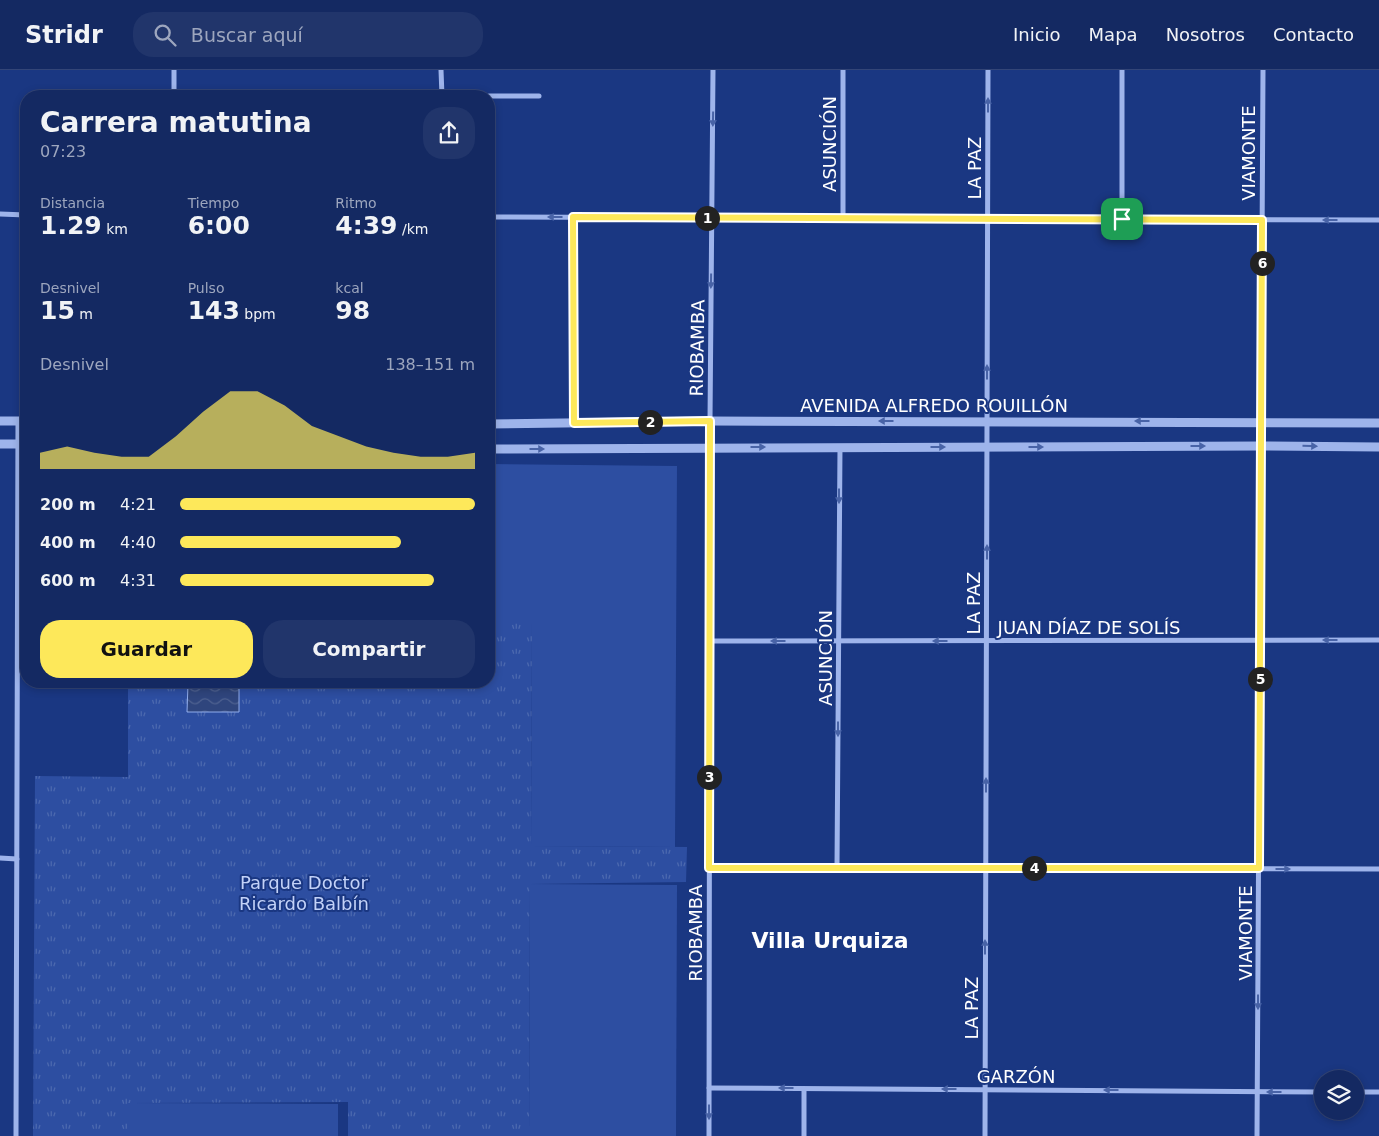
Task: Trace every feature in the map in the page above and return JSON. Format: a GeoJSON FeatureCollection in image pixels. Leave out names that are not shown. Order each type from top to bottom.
{"type":"FeatureCollection","features":[{"type":"Feature","properties":{"kind":"street"},"geometry":{"type":"LineString","coordinates":[[174,70],[174,90]]}},
{"type":"Feature","properties":{"kind":"street"},"geometry":{"type":"LineString","coordinates":[[442,70],[442,90]]}},
{"type":"Feature","properties":{"kind":"street","name":"RIOBAMBA"},"geometry":{"type":"LineString","coordinates":[[709,1136],[710,421],[713,70]]}},
{"type":"Feature","properties":{"kind":"street","name":"ASUNCIÓN"},"geometry":{"type":"LineString","coordinates":[[842,218],[843,70]]}},
{"type":"Feature","properties":{"kind":"street","name":"LA PAZ"},"geometry":{"type":"LineString","coordinates":[[985,1136],[988,70]]}},
{"type":"Feature","properties":{"kind":"street"},"geometry":{"type":"LineString","coordinates":[[1122,70],[1122,219]]}},
{"type":"Feature","properties":{"kind":"street","name":"VIAMONTE"},"geometry":{"type":"LineString","coordinates":[[1257,1136],[1263,70]]}},
{"type":"Feature","properties":{"kind":"street"},"geometry":{"type":"LineString","coordinates":[[495,96],[539,96]]}},
{"type":"Feature","properties":{"kind":"street"},"geometry":{"type":"LineString","coordinates":[[0,214],[20,214]]}},
{"type":"Feature","properties":{"kind":"street"},"geometry":{"type":"LineString","coordinates":[[495,217],[1379,220]]}},
{"type":"Feature","properties":{"kind":"street"},"geometry":{"type":"LineString","coordinates":[[573,217],[574,423]]}},
{"type":"Feature","properties":{"kind":"street"},"geometry":{"type":"LineString","coordinates":[[0,421],[20,421]]}},
{"type":"Feature","properties":{"kind":"street","name":"AVENIDA ALFREDO ROUILLÓN"},"geometry":{"type":"LineString","coordinates":[[495,424],[710,421],[1379,423]]}},
{"type":"Feature","properties":{"kind":"street"},"geometry":{"type":"LineString","coordinates":[[0,444],[20,444]]}},
{"type":"Feature","properties":{"kind":"street","name":"ASUNCIÓN"},"geometry":{"type":"LineString","coordinates":[[837,868],[840,447]]}},
{"type":"Feature","properties":{"kind":"street"},"geometry":{"type":"LineString","coordinates":[[495,449],[1379,447]]}},
{"type":"Feature","properties":{"kind":"street"},"geometry":{"type":"LineString","coordinates":[[16,1136],[20,610]]}},
{"type":"Feature","properties":{"kind":"street","name":"JUAN DÍAZ DE SOLÍS"},"geometry":{"type":"LineString","coordinates":[[710,642],[1379,640]]}},
{"type":"Feature","properties":{"kind":"street"},"geometry":{"type":"LineString","coordinates":[[0,858],[17,858]]}},
{"type":"Feature","properties":{"kind":"street"},"geometry":{"type":"LineString","coordinates":[[709,868],[1379,869]]}},
{"type":"Feature","properties":{"kind":"street","name":"GARZÓN"},"geometry":{"type":"LineString","coordinates":[[709,1088],[1314,1092]]}},
{"type":"Feature","properties":{"kind":"street"},"geometry":{"type":"LineString","coordinates":[[804,1089],[804,1136]]}},
{"type":"Feature","properties":{"kind":"street"},"geometry":{"type":"LineString","coordinates":[[1364,1092],[1379,1092]]}},
{"type":"Feature","properties":{"kind":"green space"},"geometry":{"type":"Polygon","coordinates":[[[495,464],[677,466],[675,847],[531,846],[532,619],[495,619],[495,464]]]}},
{"type":"Feature","properties":{"kind":"green space","name":"Parque Doctor Ricardo Balbín"},"geometry":{"type":"Polygon","coordinates":[[[495,619],[532,619],[531,846],[687,847],[686,882],[530,884],[529,1136],[348,1136],[348,1102],[128,1103],[128,1136],[33,1136],[35,776],[128,777],[128,688],[495,688],[495,619]]]}},
{"type":"Feature","properties":{"kind":"green space"},"geometry":{"type":"Polygon","coordinates":[[[530,884],[677,885],[676,1136],[529,1136],[530,884]]]}},
{"type":"Feature","properties":{"kind":"green space"},"geometry":{"type":"Polygon","coordinates":[[[128,1103],[338,1104],[338,1136],[128,1136],[128,1103]]]}},
{"type":"Feature","properties":{"kind":"water"},"geometry":{"type":"Polygon","coordinates":[[[188,688],[239,688],[239,712],[187,712],[188,688]]]}},
{"type":"Feature","properties":{"kind":"district","name":"Villa Urquiza"},"geometry":{"type":"Point","coordinates":[830,940]}},
{"type":"Feature","properties":{"kind":"route"},"geometry":{"type":"LineString","coordinates":[[573,217],[1122,219],[1262,220],[1259,868],[709,868],[710,421],[574,423],[573,217]]}}]}
